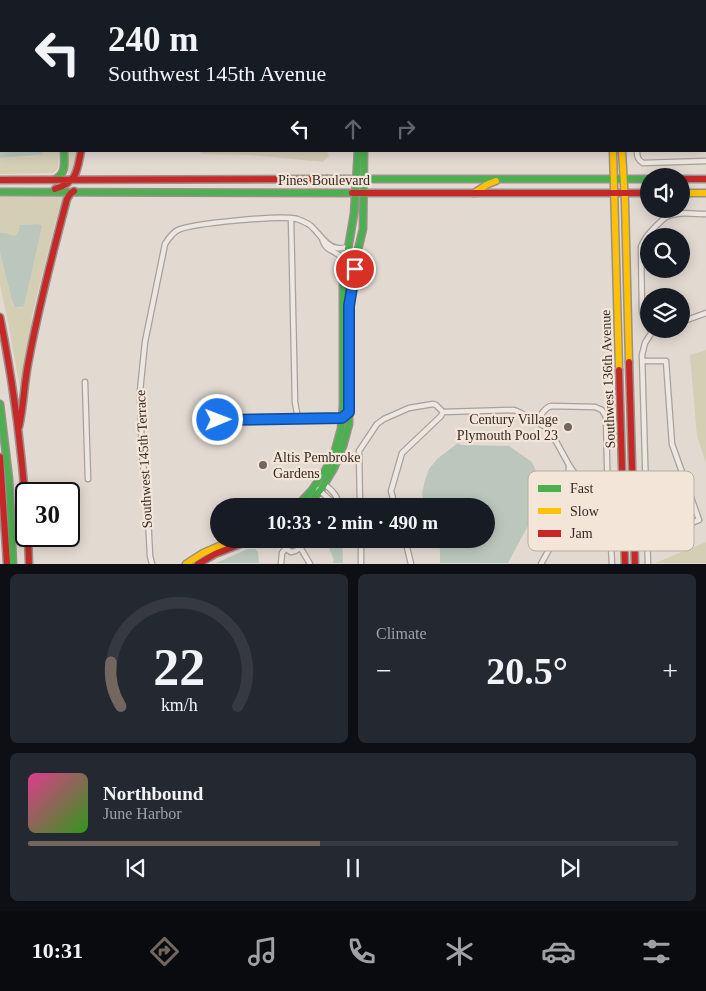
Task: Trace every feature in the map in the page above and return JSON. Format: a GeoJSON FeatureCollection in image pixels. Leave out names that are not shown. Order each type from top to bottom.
{"type":"FeatureCollection","features":[{"type":"Feature","properties":{"kind":"main road"},"geometry":{"type":"LineString","coordinates":[[54,180],[59,178],[64,172],[64,152]]}},
{"type":"Feature","properties":{"kind":"main road"},"geometry":{"type":"LineString","coordinates":[[48,192],[64,187],[72,180],[77,171],[81,152]]}},
{"type":"Feature","properties":{"kind":"main road"},"geometry":{"type":"LineString","coordinates":[[322,483],[337,442],[342,418],[343,288],[354,214],[358,152]]}},
{"type":"Feature","properties":{"kind":"main road"},"geometry":{"type":"LineString","coordinates":[[312,498],[338,460],[349,424],[349,306],[363,229],[365,193],[364,152]]}},
{"type":"Feature","properties":{"kind":"main road","name":"Southwest 136th Avenue"},"geometry":{"type":"LineString","coordinates":[[613,152],[622,471]]}},
{"type":"Feature","properties":{"kind":"main road","name":"Southwest 136th Avenue"},"geometry":{"type":"LineString","coordinates":[[622,152],[632,471]]}},
{"type":"Feature","properties":{"kind":"main road"},"geometry":{"type":"LineString","coordinates":[[474,193],[500,179]]}},
{"type":"Feature","properties":{"kind":"main road","name":"Pines Boulevard"},"geometry":{"type":"LineString","coordinates":[[0,180],[640,179]]}},
{"type":"Feature","properties":{"kind":"main road"},"geometry":{"type":"LineString","coordinates":[[690,179],[706,179]]}},
{"type":"Feature","properties":{"kind":"main road"},"geometry":{"type":"LineString","coordinates":[[459,193],[471,187],[477,180]]}},
{"type":"Feature","properties":{"kind":"main road"},"geometry":{"type":"LineString","coordinates":[[19,427],[23,410],[26,373],[38,312],[67,199],[74,191]]}},
{"type":"Feature","properties":{"kind":"main road","name":"Pines Boulevard"},"geometry":{"type":"LineString","coordinates":[[0,192],[640,193]]}},
{"type":"Feature","properties":{"kind":"main road"},"geometry":{"type":"LineString","coordinates":[[690,193],[706,192]]}},
{"type":"Feature","properties":{"kind":"main road"},"geometry":{"type":"LineString","coordinates":[[346,261],[351,255],[357,254]]}},
{"type":"Feature","properties":{"kind":"main road"},"geometry":{"type":"LineString","coordinates":[[0,317],[19,427],[24,482]]}},
{"type":"Feature","properties":{"kind":"main road"},"geometry":{"type":"LineString","coordinates":[[0,404],[9,479],[13,564]]}},
{"type":"Feature","properties":{"kind":"main road"},"geometry":{"type":"LineString","coordinates":[[0,457],[7,564]]}},
{"type":"Feature","properties":{"kind":"main road"},"geometry":{"type":"LineString","coordinates":[[306,498],[317,489]]}},
{"type":"Feature","properties":{"kind":"main road"},"geometry":{"type":"LineString","coordinates":[[28,547],[29,564]]}},
{"type":"Feature","properties":{"kind":"main road"},"geometry":{"type":"LineString","coordinates":[[186,564],[211,548]]}},
{"type":"Feature","properties":{"kind":"main road"},"geometry":{"type":"LineString","coordinates":[[198,564],[230,548]]}},
{"type":"Feature","properties":{"kind":"main road","name":"Southwest 136th Avenue"},"geometry":{"type":"LineString","coordinates":[[625,551],[625,564]]}},
{"type":"Feature","properties":{"kind":"main road","name":"Southwest 136th Avenue"},"geometry":{"type":"LineString","coordinates":[[635,551],[635,564]]}},
{"type":"Feature","properties":{"kind":"street"},"geometry":{"type":"LineString","coordinates":[[637,152],[639,160],[643,163],[706,162]]}},
{"type":"Feature","properties":{"kind":"street"},"geometry":{"type":"LineString","coordinates":[[642,288],[641,247],[645,238],[662,220],[672,215],[706,214]]}},
{"type":"Feature","properties":{"kind":"street"},"geometry":{"type":"LineString","coordinates":[[298,419],[295,402],[291,218],[312,226],[322,238],[335,248],[348,247]]}},
{"type":"Feature","properties":{"kind":"street","name":"Southwest 145th Terrace"},"geometry":{"type":"LineString","coordinates":[[152,564],[150,556],[148,496],[142,455],[140,391],[143,357],[165,244],[173,233],[188,227],[240,220],[291,218]]}},
{"type":"Feature","properties":{"kind":"street"},"geometry":{"type":"LineString","coordinates":[[322,238],[324,246],[328,250],[340,255],[346,261]]}},
{"type":"Feature","properties":{"kind":"street"},"geometry":{"type":"LineString","coordinates":[[690,319],[706,314]]}},
{"type":"Feature","properties":{"kind":"street"},"geometry":{"type":"LineString","coordinates":[[645,471],[642,361],[644,346],[648,338]]}},
{"type":"Feature","properties":{"kind":"street"},"geometry":{"type":"LineString","coordinates":[[642,361],[666,361],[672,444],[682,471]]}},
{"type":"Feature","properties":{"kind":"street"},"geometry":{"type":"LineString","coordinates":[[85,382],[88,480]]}},
{"type":"Feature","properties":{"kind":"street"},"geometry":{"type":"LineString","coordinates":[[360,498],[359,452],[380,421],[409,408],[429,404],[436,405],[443,412],[514,410],[519,412],[548,428],[573,471]]}},
{"type":"Feature","properties":{"kind":"street"},"geometry":{"type":"LineString","coordinates":[[537,422],[548,406],[595,406],[602,410],[606,417],[607,471]]}},
{"type":"Feature","properties":{"kind":"street"},"geometry":{"type":"LineString","coordinates":[[218,420],[342,418],[349,412]]}},
{"type":"Feature","properties":{"kind":"street"},"geometry":{"type":"LineString","coordinates":[[393,498],[391,491],[402,453],[443,412]]}},
{"type":"Feature","properties":{"kind":"street"},"geometry":{"type":"LineString","coordinates":[[569,465],[569,471]]}},
{"type":"Feature","properties":{"kind":"street"},"geometry":{"type":"LineString","coordinates":[[322,483],[337,498]]}},
{"type":"Feature","properties":{"kind":"street"},"geometry":{"type":"LineString","coordinates":[[317,489],[328,498]]}},
{"type":"Feature","properties":{"kind":"street"},"geometry":{"type":"LineString","coordinates":[[694,506],[699,520],[694,522]]}},
{"type":"Feature","properties":{"kind":"street"},"geometry":{"type":"LineString","coordinates":[[281,564],[282,553],[286,548],[291,552],[295,552],[300,548],[310,564]]}},
{"type":"Feature","properties":{"kind":"street"},"geometry":{"type":"LineString","coordinates":[[361,548],[361,564]]}},
{"type":"Feature","properties":{"kind":"street"},"geometry":{"type":"LineString","coordinates":[[407,548],[411,564]]}},
{"type":"Feature","properties":{"kind":"street"},"geometry":{"type":"LineString","coordinates":[[541,564],[549,551]]}},
{"type":"Feature","properties":{"kind":"street"},"geometry":{"type":"LineString","coordinates":[[611,551],[612,564]]}},
{"type":"Feature","properties":{"kind":"street"},"geometry":{"type":"LineString","coordinates":[[647,551],[648,564]]}},
{"type":"Feature","properties":{"kind":"shaded area"},"geometry":{"type":"Polygon","coordinates":[[[0,152],[43,152],[42,155],[0,158],[0,152]]]}},
{"type":"Feature","properties":{"kind":"shaded area"},"geometry":{"type":"Polygon","coordinates":[[[59,152],[58,168],[53,173],[0,174],[0,158],[39,156],[43,153],[59,152]]]}},
{"type":"Feature","properties":{"kind":"shaded area"},"geometry":{"type":"Polygon","coordinates":[[[68,152],[78,152],[72,173],[69,174],[68,152]]]}},
{"type":"Feature","properties":{"kind":"shaded area"},"geometry":{"type":"Polygon","coordinates":[[[200,152],[327,152],[329,156],[323,162],[251,155],[203,154],[200,152]]]}},
{"type":"Feature","properties":{"kind":"shaded area"},"geometry":{"type":"Polygon","coordinates":[[[64,196],[32,315],[21,394],[0,285],[0,252],[13,305],[23,307],[42,225],[20,225],[18,234],[14,235],[0,233],[0,197],[64,196]]]}},
{"type":"Feature","properties":{"kind":"shaded area"},"geometry":{"type":"Polygon","coordinates":[[[20,225],[42,225],[42,227],[25,302],[23,307],[15,307],[0,252],[0,233],[16,235],[20,225]]]}},
{"type":"Feature","properties":{"kind":"shaded area"},"geometry":{"type":"Polygon","coordinates":[[[706,350],[706,463],[697,436],[690,355],[706,350]]]}},
{"type":"Feature","properties":{"kind":"shaded area"},"geometry":{"type":"Polygon","coordinates":[[[458,443],[461,445],[509,446],[532,462],[536,471],[528,471],[528,526],[508,563],[440,563],[440,548],[495,548],[495,498],[423,498],[422,494],[429,469],[437,459],[458,443]]]}},
{"type":"Feature","properties":{"kind":"shaded area"},"geometry":{"type":"Polygon","coordinates":[[[706,542],[706,563],[655,563],[684,551],[694,551],[694,547],[706,542]]]}},
{"type":"Feature","properties":{"kind":"shaded area"},"geometry":{"type":"Polygon","coordinates":[[[329,548],[342,548],[343,563],[333,563],[334,560],[329,548]]]}},
{"type":"Feature","properties":{"kind":"shaded area"},"geometry":{"type":"Polygon","coordinates":[[[248,549],[255,549],[258,552],[259,563],[216,563],[248,549]]]}},
{"type":"Feature","properties":{"kind":"traffic: fast"},"geometry":{"type":"LineString","coordinates":[[54,180],[63,171],[64,152]]}},
{"type":"Feature","properties":{"kind":"traffic: fast"},"geometry":{"type":"LineString","coordinates":[[304,498],[325,471],[335,451],[341,429],[343,406],[343,278],[354,214],[358,152]]}},
{"type":"Feature","properties":{"kind":"traffic: fast"},"geometry":{"type":"LineString","coordinates":[[314,498],[334,468],[349,424],[349,306],[363,229],[364,152]]}},
{"type":"Feature","properties":{"kind":"traffic: fast"},"geometry":{"type":"LineString","coordinates":[[327,179],[640,179]]}},
{"type":"Feature","properties":{"kind":"traffic: fast"},"geometry":{"type":"LineString","coordinates":[[0,192],[352,193]]}},
{"type":"Feature","properties":{"kind":"traffic: fast"},"geometry":{"type":"LineString","coordinates":[[0,404],[9,479],[13,564]]}},
{"type":"Feature","properties":{"kind":"traffic: slow"},"geometry":{"type":"LineString","coordinates":[[613,152],[619,370]]}},
{"type":"Feature","properties":{"kind":"traffic: slow"},"geometry":{"type":"LineString","coordinates":[[622,152],[629,362]]}},
{"type":"Feature","properties":{"kind":"traffic: slow"},"geometry":{"type":"LineString","coordinates":[[474,193],[496,181]]}},
{"type":"Feature","properties":{"kind":"traffic: slow"},"geometry":{"type":"LineString","coordinates":[[690,193],[706,193]]}},
{"type":"Feature","properties":{"kind":"traffic: slow"},"geometry":{"type":"LineString","coordinates":[[186,564],[214,548]]}},
{"type":"Feature","properties":{"kind":"traffic: jam"},"geometry":{"type":"LineString","coordinates":[[55,189],[68,183],[75,175],[81,152]]}},
{"type":"Feature","properties":{"kind":"traffic: jam"},"geometry":{"type":"LineString","coordinates":[[0,180],[327,179]]}},
{"type":"Feature","properties":{"kind":"traffic: jam"},"geometry":{"type":"LineString","coordinates":[[690,179],[706,179]]}},
{"type":"Feature","properties":{"kind":"traffic: jam"},"geometry":{"type":"LineString","coordinates":[[19,427],[27,368],[51,259],[67,199],[74,191]]}},
{"type":"Feature","properties":{"kind":"traffic: jam"},"geometry":{"type":"LineString","coordinates":[[352,193],[640,193]]}},
{"type":"Feature","properties":{"kind":"traffic: jam"},"geometry":{"type":"LineString","coordinates":[[0,317],[16,413],[24,482]]}},
{"type":"Feature","properties":{"kind":"traffic: jam"},"geometry":{"type":"LineString","coordinates":[[629,362],[632,471]]}},
{"type":"Feature","properties":{"kind":"traffic: jam"},"geometry":{"type":"LineString","coordinates":[[619,370],[622,471]]}},
{"type":"Feature","properties":{"kind":"traffic: jam"},"geometry":{"type":"LineString","coordinates":[[0,457],[7,564]]}},
{"type":"Feature","properties":{"kind":"traffic: jam"},"geometry":{"type":"LineString","coordinates":[[28,547],[29,564]]}},
{"type":"Feature","properties":{"kind":"traffic: jam"},"geometry":{"type":"LineString","coordinates":[[198,564],[230,548]]}},
{"type":"Feature","properties":{"kind":"traffic: jam"},"geometry":{"type":"LineString","coordinates":[[625,551],[625,564]]}},
{"type":"Feature","properties":{"kind":"traffic: jam"},"geometry":{"type":"LineString","coordinates":[[635,551],[635,564]]}},
{"type":"Feature","properties":{"kind":"place","name":"Century Village Plymouth Pool 23"},"geometry":{"type":"Point","coordinates":[568,427]}},
{"type":"Feature","properties":{"kind":"place","name":"Altis Pembroke Gardens"},"geometry":{"type":"Point","coordinates":[263,465]}},
{"type":"Feature","properties":{"kind":"route"},"geometry":{"type":"LineString","coordinates":[[218,420],[342,418],[349,412],[349,306],[355,269]]}}]}
